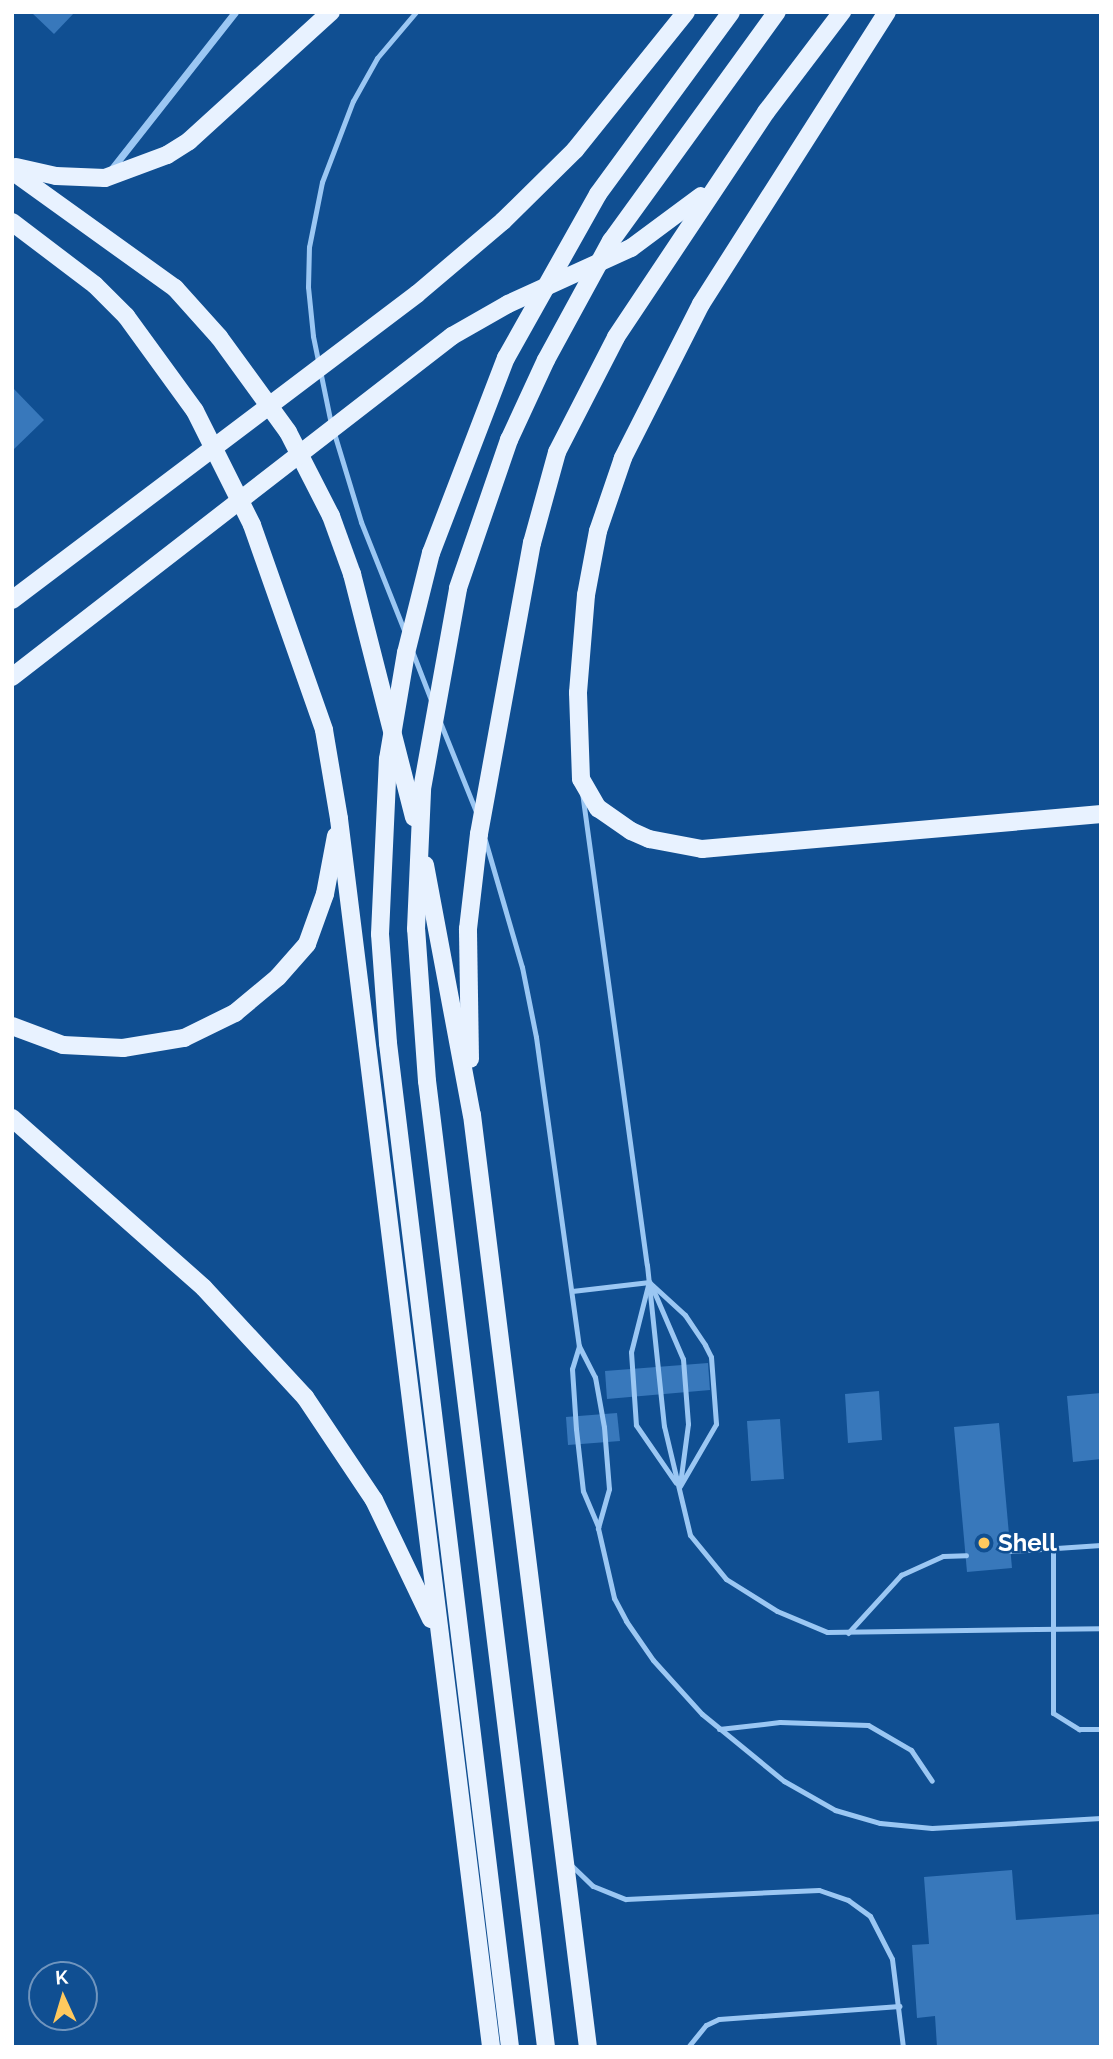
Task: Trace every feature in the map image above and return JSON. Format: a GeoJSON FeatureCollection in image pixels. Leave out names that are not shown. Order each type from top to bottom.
{"type":"FeatureCollection","features":[{"type":"Feature","properties":{"kind":"main road"},"geometry":{"type":"LineString","coordinates":[[12,168],[56,176],[104,178],[142,167],[189,141],[331,12]]}},
{"type":"Feature","properties":{"kind":"main road"},"geometry":{"type":"LineString","coordinates":[[12,600],[417,294],[503,221],[575,150],[686,12]]}},
{"type":"Feature","properties":{"kind":"main road"},"geometry":{"type":"LineString","coordinates":[[510,2047],[388,1043],[380,934],[387,770],[406,653],[431,553],[506,358],[598,194],[732,12]]}},
{"type":"Feature","properties":{"kind":"main road"},"geometry":{"type":"LineString","coordinates":[[546,2047],[427,1081],[416,929],[422,789],[458,588],[509,440],[546,360],[611,241],[777,12]]}},
{"type":"Feature","properties":{"kind":"main road"},"geometry":{"type":"LineString","coordinates":[[472,1115],[468,993],[474,871],[536,522],[557,452],[578,405],[610,346],[718,183],[842,12]]}},
{"type":"Feature","properties":{"kind":"main road"},"geometry":{"type":"LineString","coordinates":[[887,12],[701,304],[648,402],[618,470],[598,531],[586,595],[578,693],[581,779],[598,807],[631,831],[649,839],[702,849],[1101,814]]}},
{"type":"Feature","properties":{"kind":"main road"},"geometry":{"type":"LineString","coordinates":[[12,168],[117,242],[183,296],[244,371],[288,432],[316,484],[344,551],[384,689],[425,863],[472,1115],[588,2047]]}},
{"type":"Feature","properties":{"kind":"main road"},"geometry":{"type":"LineString","coordinates":[[12,677],[452,336],[508,304],[631,248],[718,183]]}},
{"type":"Feature","properties":{"kind":"main road"},"geometry":{"type":"LineString","coordinates":[[12,222],[94,285],[126,316],[169,370],[220,452],[252,525],[313,691],[339,819],[491,2046]]}},
{"type":"Feature","properties":{"kind":"main road"},"geometry":{"type":"LineString","coordinates":[[12,1026],[63,1045],[111,1049],[184,1038],[234,1013],[278,977],[307,944],[325,894],[339,819]]}},
{"type":"Feature","properties":{"kind":"main road"},"geometry":{"type":"LineString","coordinates":[[12,1118],[204,1288],[304,1397],[391,1530],[439,1637]]}},
{"type":"Feature","properties":{"kind":"street"},"geometry":{"type":"LineString","coordinates":[[104,178],[235,12]]}},
{"type":"Feature","properties":{"kind":"lane"},"geometry":{"type":"LineString","coordinates":[[416,12],[377,58],[337,134],[309,247],[313,336],[324,397],[361,522],[475,806],[522,967],[579,1346],[596,1377],[604,1427],[609,1489],[598,1528]]}},
{"type":"Feature","properties":{"kind":"lane"},"geometry":{"type":"LineString","coordinates":[[581,779],[600,947],[649,1282],[664,1426],[690,1535],[717,1571],[777,1611],[808,1625],[847,1634],[1101,1628]]}},
{"type":"Feature","properties":{"kind":"lane"},"geometry":{"type":"LineString","coordinates":[[572,1291],[649,1282],[685,1315],[711,1357],[716,1424],[679,1487]]}},
{"type":"Feature","properties":{"kind":"lane"},"geometry":{"type":"LineString","coordinates":[[649,1282],[631,1352],[636,1425],[679,1487]]}},
{"type":"Feature","properties":{"kind":"lane"},"geometry":{"type":"LineString","coordinates":[[649,1282],[683,1359],[688,1424],[679,1487]]}},
{"type":"Feature","properties":{"kind":"lane"},"geometry":{"type":"LineString","coordinates":[[579,1346],[572,1369],[583,1491],[598,1528],[614,1598],[626,1621],[685,1699],[742,1749],[806,1797],[880,1823],[932,1828],[1101,1818]]}},
{"type":"Feature","properties":{"kind":"lane"},"geometry":{"type":"LineString","coordinates":[[1011,1551],[1101,1545]]}},
{"type":"Feature","properties":{"kind":"lane"},"geometry":{"type":"LineString","coordinates":[[1053,1548],[1053,1713],[1079,1729],[1101,1729]]}},
{"type":"Feature","properties":{"kind":"lane"},"geometry":{"type":"LineString","coordinates":[[847,1634],[901,1575],[943,1556],[966,1555]]}},
{"type":"Feature","properties":{"kind":"lane"},"geometry":{"type":"LineString","coordinates":[[719,1729],[780,1722],[868,1725],[911,1750],[932,1781]]}},
{"type":"Feature","properties":{"kind":"lane"},"geometry":{"type":"LineString","coordinates":[[565,1858],[593,1886],[625,1899],[832,1892],[861,1908],[878,1928],[892,1959],[900,2006],[903,2047]]}},
{"type":"Feature","properties":{"kind":"lane"},"geometry":{"type":"LineString","coordinates":[[688,2047],[706,2025],[719,2019],[900,2006]]}},
{"type":"Feature","properties":{"kind":"building"},"geometry":{"type":"Polygon","coordinates":[[[31,12],[75,12],[54,34],[31,12]]]}},
{"type":"Feature","properties":{"kind":"building"},"geometry":{"type":"Polygon","coordinates":[[[12,387],[44,420],[12,451],[12,387]]]}},
{"type":"Feature","properties":{"kind":"building"},"geometry":{"type":"Polygon","coordinates":[[[708,1363],[710,1390],[607,1399],[605,1371],[708,1363]]]}},
{"type":"Feature","properties":{"kind":"building"},"geometry":{"type":"Polygon","coordinates":[[[879,1391],[882,1440],[848,1443],[845,1394],[879,1391]]]}},
{"type":"Feature","properties":{"kind":"building"},"geometry":{"type":"Polygon","coordinates":[[[1101,1393],[1101,1459],[1073,1462],[1067,1396],[1101,1393]]]}},
{"type":"Feature","properties":{"kind":"building"},"geometry":{"type":"Polygon","coordinates":[[[617,1413],[620,1441],[568,1445],[566,1417],[617,1413]]]}},
{"type":"Feature","properties":{"kind":"building"},"geometry":{"type":"Polygon","coordinates":[[[780,1419],[784,1479],[751,1481],[747,1421],[780,1419]]]}},
{"type":"Feature","properties":{"kind":"building"},"geometry":{"type":"Polygon","coordinates":[[[999,1423],[1012,1568],[967,1572],[954,1427],[999,1423]]]}},
{"type":"Feature","properties":{"kind":"building"},"geometry":{"type":"Polygon","coordinates":[[[1012,1870],[1016,1920],[1101,1914],[1101,2047],[937,2047],[935,2016],[917,2018],[912,1945],[929,1944],[924,1877],[1012,1870]]]}},
{"type":"Feature","properties":{"kind":"place","name":"Shell"},"geometry":{"type":"Point","coordinates":[984,1543]}}]}
